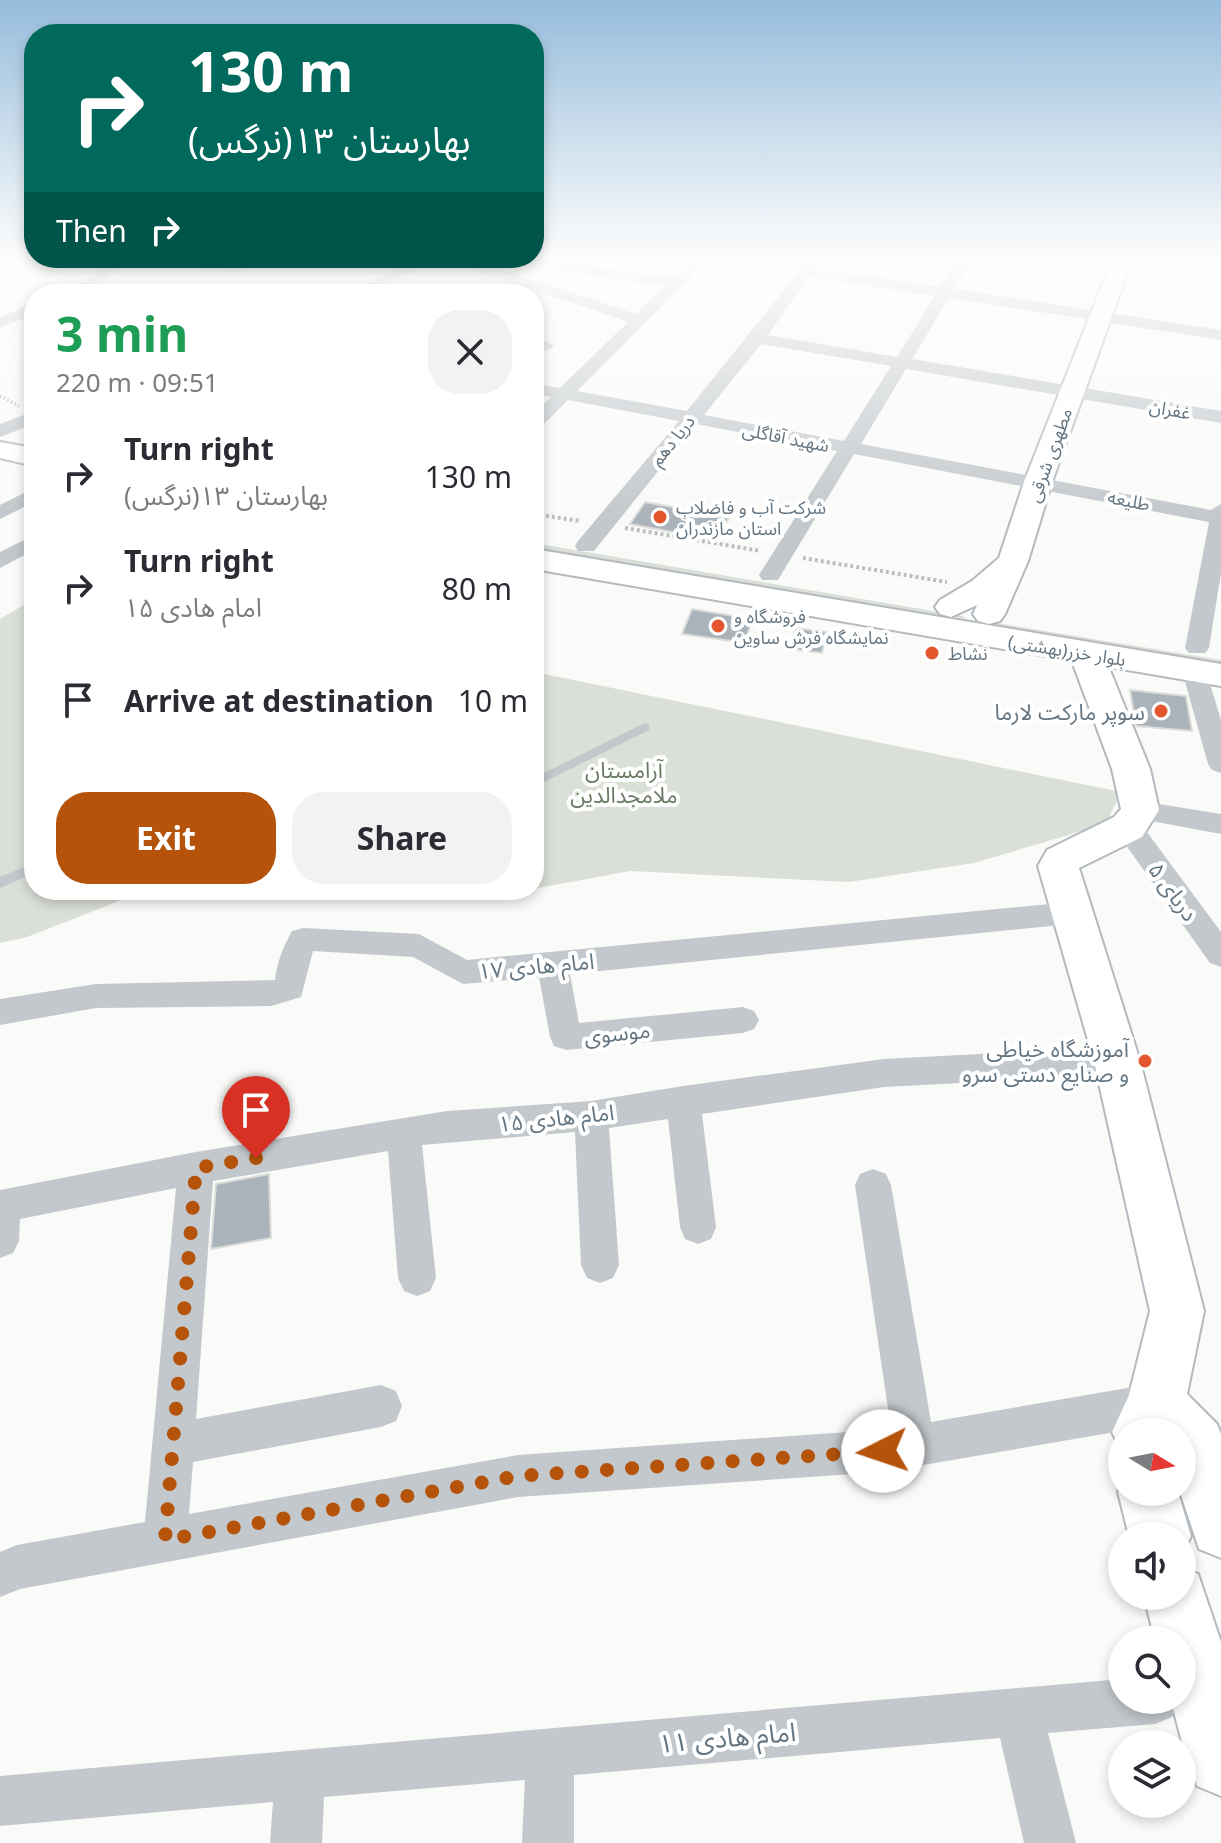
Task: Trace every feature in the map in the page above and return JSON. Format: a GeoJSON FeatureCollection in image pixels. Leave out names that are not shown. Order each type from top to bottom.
{"type":"FeatureCollection","features":[{"type":"Feature","properties":{"kind":"main road","name":"مطهری شرقی"},"geometry":{"type":"LineString","coordinates":[[989,614],[1013,561],[1038,482],[1088,346]]}},
{"type":"Feature","properties":{"kind":"main road"},"geometry":{"type":"LineString","coordinates":[[0,450],[24,455]]}},
{"type":"Feature","properties":{"kind":"main road"},"geometry":{"type":"LineString","coordinates":[[0,472],[24,474]]}},
{"type":"Feature","properties":{"kind":"main road","name":"بلوار خزر(بهشتی)"},"geometry":{"type":"LineString","coordinates":[[544,539],[951,607],[1208,661]]}},
{"type":"Feature","properties":{"kind":"main road","name":"بلوار خزر(بهشتی)"},"geometry":{"type":"LineString","coordinates":[[544,561],[1086,653],[1208,661]]}},
{"type":"Feature","properties":{"kind":"main road"},"geometry":{"type":"LineString","coordinates":[[951,607],[983,588],[1013,561]]}},
{"type":"Feature","properties":{"kind":"main road"},"geometry":{"type":"LineString","coordinates":[[1086,653],[1131,769],[1134,819],[1061,860],[1058,866],[1117,1061],[1177,1311],[1149,1418]]}},
{"type":"Feature","properties":{"kind":"main road"},"geometry":{"type":"LineString","coordinates":[[1196,1445],[1221,1527]]}},
{"type":"Feature","properties":{"kind":"main road"},"geometry":{"type":"LineString","coordinates":[[1190,1714],[1221,1762]]}},
{"type":"Feature","properties":{"kind":"street"},"geometry":{"type":"LineString","coordinates":[[544,413],[613,346]]}},
{"type":"Feature","properties":{"kind":"street","name":"دریا دهم"},"geometry":{"type":"LineString","coordinates":[[586,546],[750,346]]}},
{"type":"Feature","properties":{"kind":"street","name":"غفران"},"geometry":{"type":"LineString","coordinates":[[803,346],[1221,417]]}},
{"type":"Feature","properties":{"kind":"street"},"geometry":{"type":"LineString","coordinates":[[770,575],[912,346]]}},
{"type":"Feature","properties":{"kind":"street","name":"شهید آقاگلی"},"geometry":{"type":"LineString","coordinates":[[544,390],[1038,482]]}},
{"type":"Feature","properties":{"kind":"street"},"geometry":{"type":"LineString","coordinates":[[0,431],[24,421]]}},
{"type":"Feature","properties":{"kind":"street","name":"طلیعه"},"geometry":{"type":"LineString","coordinates":[[1038,482],[1221,515]]}},
{"type":"Feature","properties":{"kind":"street"},"geometry":{"type":"LineString","coordinates":[[0,513],[24,500]]}},
{"type":"Feature","properties":{"kind":"street"},"geometry":{"type":"LineString","coordinates":[[1221,515],[1208,661],[1221,764]]}},
{"type":"Feature","properties":{"kind":"street"},"geometry":{"type":"LineString","coordinates":[[0,561],[24,547]]}},
{"type":"Feature","properties":{"kind":"street"},"geometry":{"type":"LineString","coordinates":[[1134,819],[1221,824]]}},
{"type":"Feature","properties":{"kind":"street","name":"دریای ۵"},"geometry":{"type":"LineString","coordinates":[[1134,819],[1221,955]]}},
{"type":"Feature","properties":{"kind":"street","name":"امام هادی ۱۷"},"geometry":{"type":"LineString","coordinates":[[0,1012],[96,996],[271,994],[290,988],[293,961],[303,939],[419,946],[463,972],[1071,913]]}},
{"type":"Feature","properties":{"kind":"street","name":"موسوی"},"geometry":{"type":"LineString","coordinates":[[552,963],[566,1037],[743,1020]]}},
{"type":"Feature","properties":{"kind":"street","name":"امام هادی ۱۵"},"geometry":{"type":"LineString","coordinates":[[1,1218],[196,1168],[404,1136],[447,1126],[591,1116],[683,1100],[884,1073],[1117,1061]]}},
{"type":"Feature","properties":{"kind":"street"},"geometry":{"type":"LineString","coordinates":[[683,1100],[698,1227]]}},
{"type":"Feature","properties":{"kind":"street"},"geometry":{"type":"LineString","coordinates":[[591,1116],[600,1265]]}},
{"type":"Feature","properties":{"kind":"street"},"geometry":{"type":"LineString","coordinates":[[404,1136],[417,1278]]}},
{"type":"Feature","properties":{"kind":"street"},"geometry":{"type":"LineString","coordinates":[[165,1540],[196,1168]]}},
{"type":"Feature","properties":{"kind":"street"},"geometry":{"type":"LineString","coordinates":[[873,1185],[914,1445]]}},
{"type":"Feature","properties":{"kind":"street"},"geometry":{"type":"LineString","coordinates":[[175,1444],[381,1406]]}},
{"type":"Feature","properties":{"kind":"street"},"geometry":{"type":"LineString","coordinates":[[0,1575],[17,1567],[518,1476],[883,1451],[1108,1423]]}},
{"type":"Feature","properties":{"kind":"street","name":"امام هادی ١۱"},"geometry":{"type":"LineString","coordinates":[[0,1801],[1108,1704]]}},
{"type":"Feature","properties":{"kind":"street"},"geometry":{"type":"LineString","coordinates":[[1018,1712],[1050,1843]]}},
{"type":"Feature","properties":{"kind":"street"},"geometry":{"type":"LineString","coordinates":[[548,1843],[550,1753]]}},
{"type":"Feature","properties":{"kind":"street"},"geometry":{"type":"LineString","coordinates":[[296,1843],[300,1775]]}},
{"type":"Feature","properties":{"kind":"lane"},"geometry":{"type":"LineString","coordinates":[[544,778],[645,727]]}},
{"type":"Feature","properties":{"kind":"lane"},"geometry":{"type":"LineString","coordinates":[[0,883],[24,872]]}},
{"type":"Feature","properties":{"kind":"green space"},"geometry":{"type":"Polygon","coordinates":[[[544,545],[962,616],[968,619],[544,555],[544,545]]]}},
{"type":"Feature","properties":{"kind":"green space"},"geometry":{"type":"Polygon","coordinates":[[[24,605],[24,900],[121,900],[27,937],[0,943],[0,619],[24,605]]]}},
{"type":"Feature","properties":{"kind":"green space"},"geometry":{"type":"Polygon","coordinates":[[[996,623],[1221,660],[1221,666],[991,627],[996,623]]]}},
{"type":"Feature","properties":{"kind":"green space","name":"آرامستان ملامجدالدین"},"geometry":{"type":"Polygon","coordinates":[[[544,674],[1121,792],[1106,824],[974,863],[849,882],[630,871],[544,887],[544,674]]]}},
{"type":"Feature","properties":{"kind":"building"},"geometry":{"type":"Polygon","coordinates":[[[645,502],[729,518],[715,540],[630,524],[645,502]]]}},
{"type":"Feature","properties":{"kind":"building","name":"فروشگاه و نمایشگاه فرش ساوین"},"geometry":{"type":"Polygon","coordinates":[[[692,609],[752,619],[745,643],[682,634],[692,609]]]}},
{"type":"Feature","properties":{"kind":"building"},"geometry":{"type":"Polygon","coordinates":[[[796,628],[826,632],[822,653],[791,649],[796,628]]]}},
{"type":"Feature","properties":{"kind":"building","name":"سوپر مارکت لارما"},"geometry":{"type":"Polygon","coordinates":[[[1130,690],[1186,696],[1192,731],[1136,726],[1130,690]]]}},
{"type":"Feature","properties":{"kind":"building"},"geometry":{"type":"Polygon","coordinates":[[[269,1174],[271,1238],[211,1249],[216,1184],[269,1174]]]}},
{"type":"Feature","properties":{"kind":"place","name":"شرکت آب و فاضلاب استان مازندران"},"geometry":{"type":"Point","coordinates":[660,517]}},
{"type":"Feature","properties":{"kind":"place","name":"فروشگاه و نمایشگاه فرش ساوین"},"geometry":{"type":"Point","coordinates":[718,626]}},
{"type":"Feature","properties":{"kind":"place","name":"نشاط"},"geometry":{"type":"Point","coordinates":[932,653]}},
{"type":"Feature","properties":{"kind":"place","name":"سوپر مارکت لارما"},"geometry":{"type":"Point","coordinates":[1161,711]}},
{"type":"Feature","properties":{"kind":"place","name":"آموزشگاه خیاطی و صنایع دستی سرو"},"geometry":{"type":"Point","coordinates":[1145,1061]}},
{"type":"Feature","properties":{"kind":"route"},"geometry":{"type":"LineString","coordinates":[[256,1158],[196,1168],[165,1540],[518,1476],[883,1451]]}}]}
